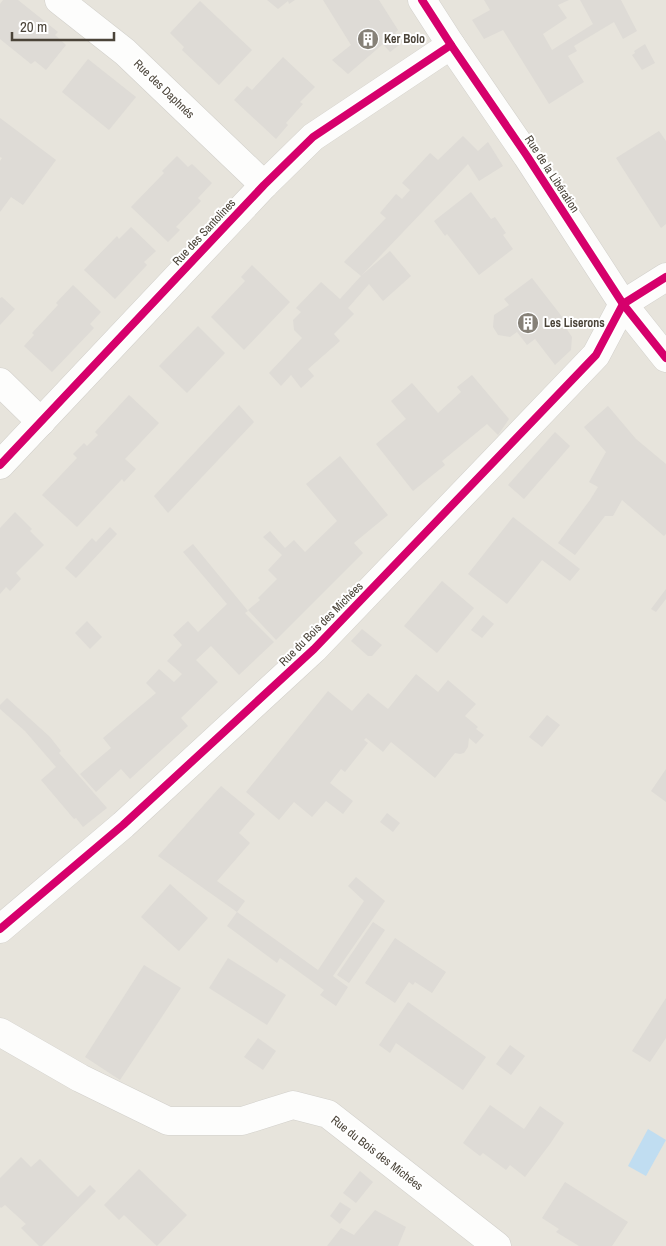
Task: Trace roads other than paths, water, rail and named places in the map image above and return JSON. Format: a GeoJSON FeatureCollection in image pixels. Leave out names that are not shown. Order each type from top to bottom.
{"type":"FeatureCollection","features":[{"type":"Feature","properties":{"kind":"street","name":"Rue des Daphnés"},"geometry":{"type":"LineString","coordinates":[[59,0],[125,52],[264,185]]}},
{"type":"Feature","properties":{"kind":"street","name":"Rue de la Libération"},"geometry":{"type":"LineString","coordinates":[[422,0],[527,156],[623,304],[666,358]]}},
{"type":"Feature","properties":{"kind":"street","name":"Rue des Santolines"},"geometry":{"type":"LineString","coordinates":[[0,465],[264,185],[313,137],[451,45]]}},
{"type":"Feature","properties":{"kind":"street"},"geometry":{"type":"LineString","coordinates":[[623,304],[666,277]]}},
{"type":"Feature","properties":{"kind":"street","name":"Rue du Bois des Michées"},"geometry":{"type":"LineString","coordinates":[[0,929],[124,825],[314,649],[596,355],[623,304]]}},
{"type":"Feature","properties":{"kind":"street"},"geometry":{"type":"LineString","coordinates":[[0,382],[41,422]]}},
{"type":"Feature","properties":{"kind":"street","name":"Rue du Bois des Michées"},"geometry":{"type":"LineString","coordinates":[[0,1032],[80,1078],[168,1121],[242,1121],[293,1105],[328,1114],[494,1244]]}},
{"type":"Feature","properties":{"kind":"water"},"geometry":{"type":"Polygon","coordinates":[[[648,1129],[666,1140],[646,1176],[628,1166],[648,1129]]]}},
{"type":"Feature","properties":{"kind":"place","name":"Ker Bolo"},"geometry":{"type":"Point","coordinates":[368,39]}},
{"type":"Feature","properties":{"kind":"place","name":"Les Liserons"},"geometry":{"type":"Point","coordinates":[528,323]}}]}
